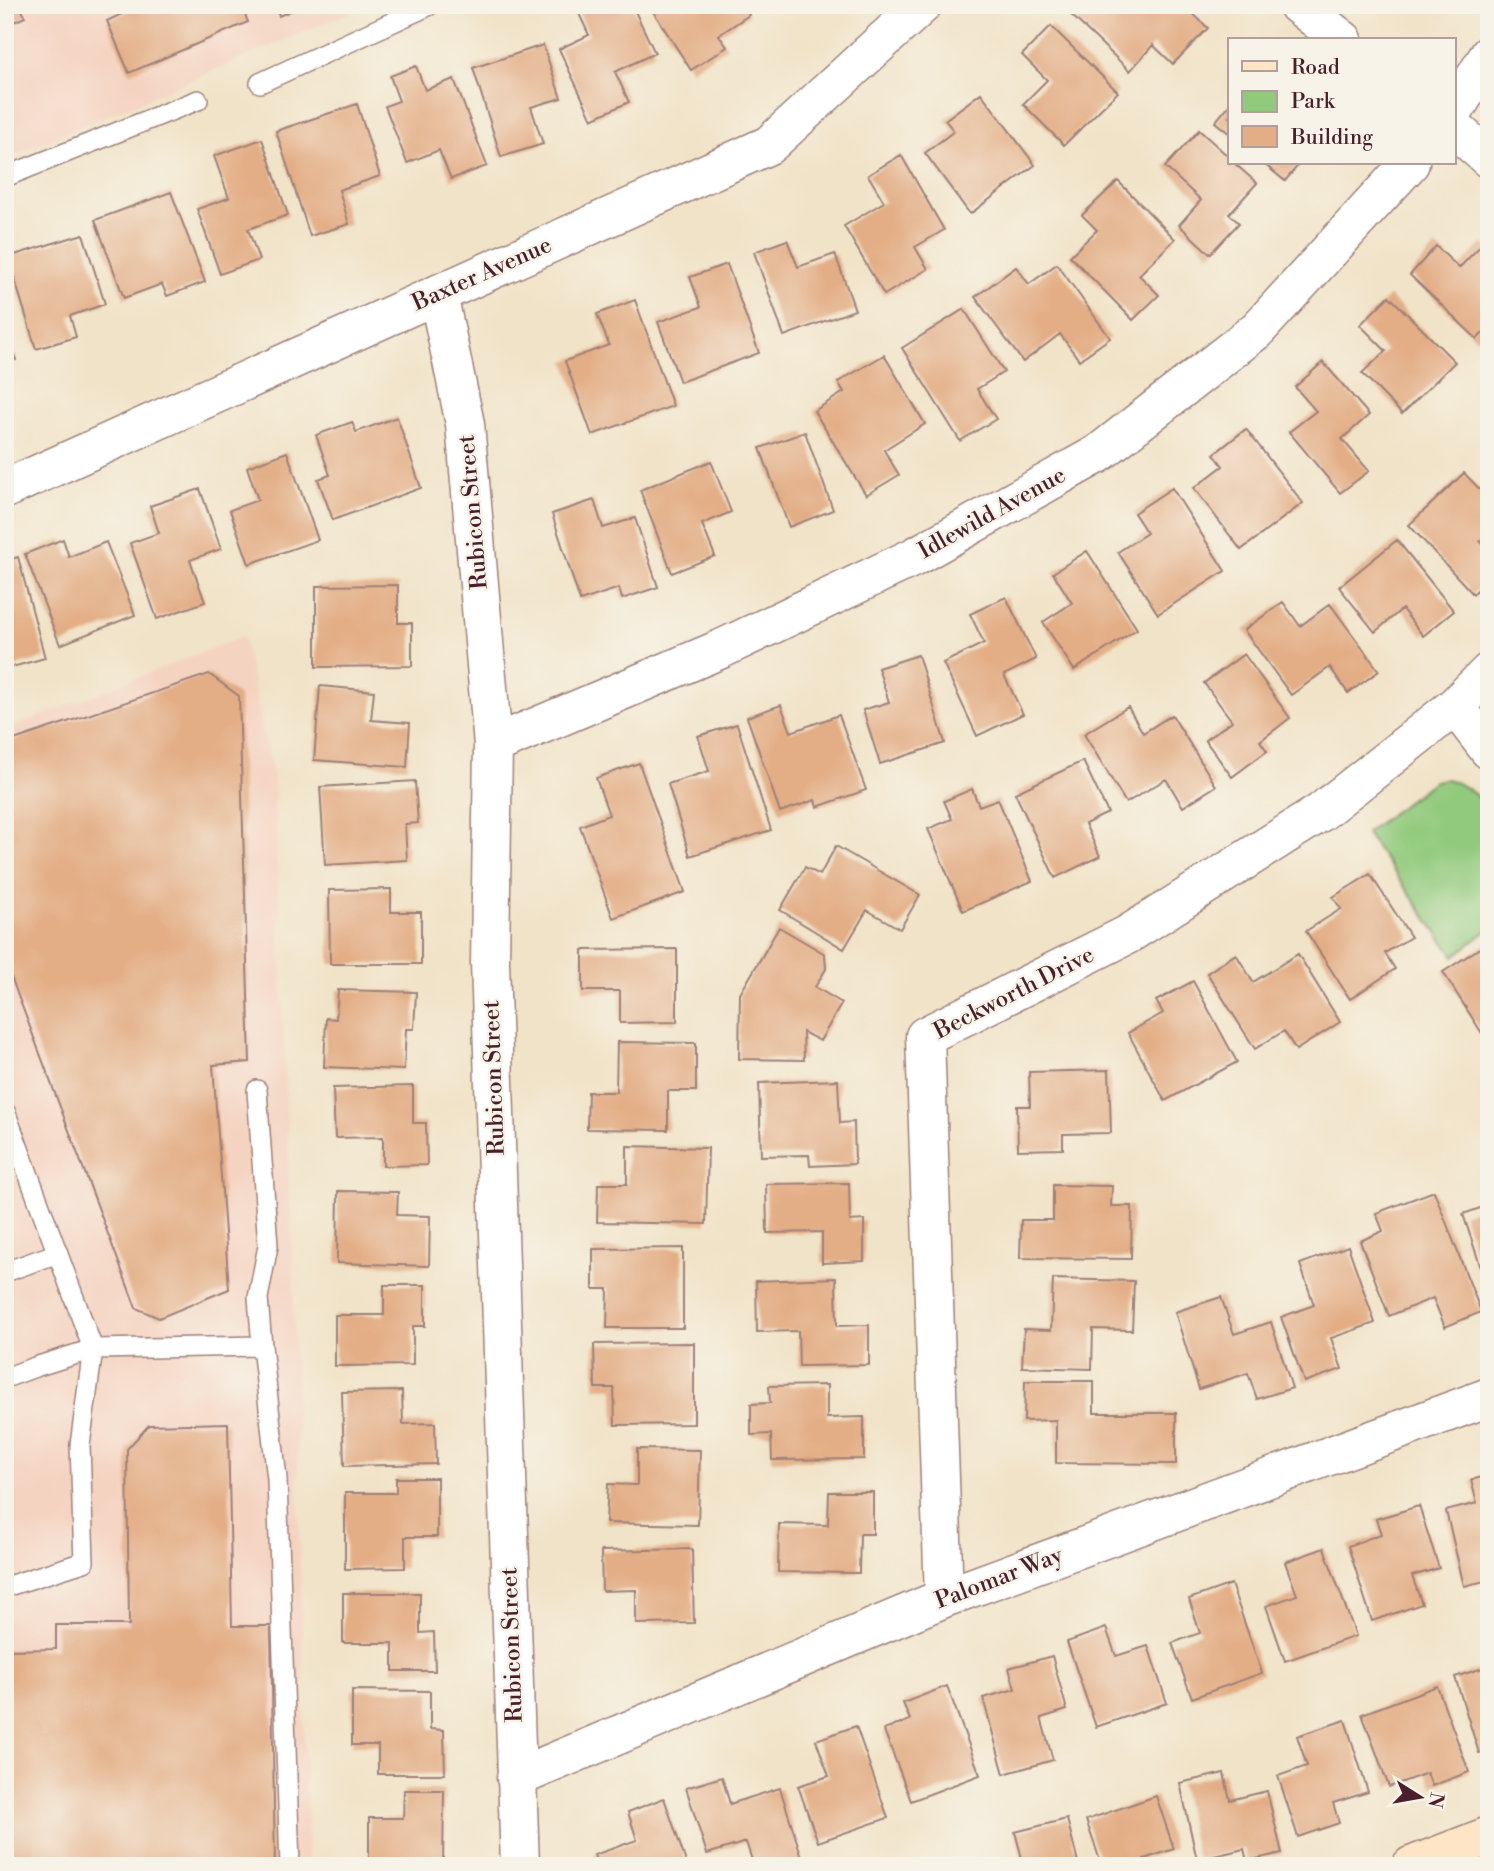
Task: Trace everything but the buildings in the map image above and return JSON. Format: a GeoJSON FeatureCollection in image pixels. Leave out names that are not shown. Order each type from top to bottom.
{"type":"FeatureCollection","features":[{"type":"Feature","properties":{"kind":"main road"},"geometry":{"type":"LineString","coordinates":[[1411,1866],[1489,1836]]}},
{"type":"Feature","properties":{"kind":"street","name":"Baxter Avenue"},"geometry":{"type":"LineString","coordinates":[[5,489],[769,145],[922,5]]}},
{"type":"Feature","properties":{"kind":"street"},"geometry":{"type":"LineString","coordinates":[[1298,5],[1340,38]]}},
{"type":"Feature","properties":{"kind":"street"},"geometry":{"type":"LineString","coordinates":[[1456,108],[1489,55]]}},
{"type":"Feature","properties":{"kind":"street"},"geometry":{"type":"LineString","coordinates":[[1456,130],[1489,159]]}},
{"type":"Feature","properties":{"kind":"street","name":"Idlewild Avenue"},"geometry":{"type":"LineString","coordinates":[[493,745],[721,649],[914,558],[1098,454],[1258,330],[1408,164]]}},
{"type":"Feature","properties":{"kind":"street","name":"Rubicon Street"},"geometry":{"type":"LineString","coordinates":[[438,294],[466,424],[493,745],[490,962],[520,1866]]}},
{"type":"Feature","properties":{"kind":"street","name":"Beckworth Drive"},"geometry":{"type":"LineString","coordinates":[[944,1598],[926,1036],[1127,935],[1321,812],[1455,706],[1489,672]]}},
{"type":"Feature","properties":{"kind":"street"},"geometry":{"type":"LineString","coordinates":[[1455,706],[1489,750]]}},
{"type":"Feature","properties":{"kind":"street","name":"Palomar Way"},"geometry":{"type":"LineString","coordinates":[[516,1778],[944,1598],[1489,1397]]}},
{"type":"Feature","properties":{"kind":"lane"},"geometry":{"type":"LineString","coordinates":[[260,83],[430,5]]}},
{"type":"Feature","properties":{"kind":"lane"},"geometry":{"type":"LineString","coordinates":[[5,177],[198,100]]}},
{"type":"Feature","properties":{"kind":"lane"},"geometry":{"type":"LineString","coordinates":[[257,1090],[268,1246],[258,1298],[277,1479],[290,1866]]}},
{"type":"Feature","properties":{"kind":"lane"},"geometry":{"type":"LineString","coordinates":[[5,1111],[93,1349],[80,1445],[84,1562],[5,1587]]}},
{"type":"Feature","properties":{"kind":"lane"},"geometry":{"type":"LineString","coordinates":[[5,1272],[58,1253]]}},
{"type":"Feature","properties":{"kind":"lane"},"geometry":{"type":"LineString","coordinates":[[5,1378],[93,1349],[262,1346]]}},
{"type":"Feature","properties":{"kind":"shaded area"},"geometry":{"type":"Polygon","coordinates":[[[5,5],[367,5],[5,159],[5,5]]]}},
{"type":"Feature","properties":{"kind":"shaded area"},"geometry":{"type":"Polygon","coordinates":[[[243,636],[274,781],[293,1282],[308,1866],[5,1866],[5,730],[243,636]]]}},
{"type":"Feature","properties":{"kind":"green space"},"geometry":{"type":"Polygon","coordinates":[[[1447,779],[1471,791],[1489,810],[1489,929],[1454,956],[1366,833],[1434,781],[1447,779]]]}}]}
